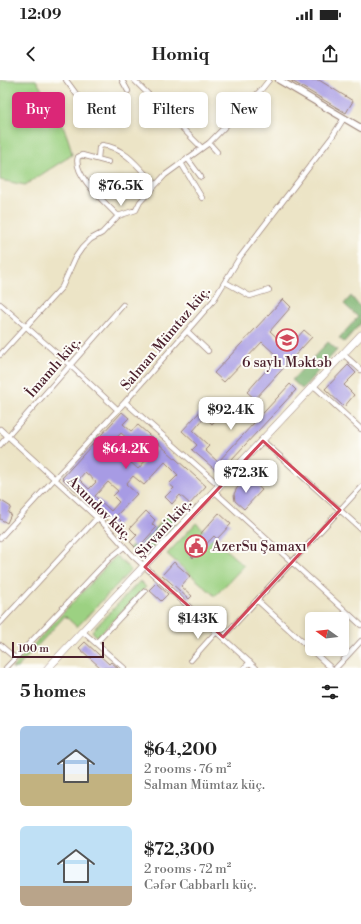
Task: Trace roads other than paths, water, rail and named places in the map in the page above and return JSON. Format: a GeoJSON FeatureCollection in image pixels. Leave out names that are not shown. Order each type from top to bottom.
{"type":"FeatureCollection","features":[{"type":"Feature","properties":{"kind":"main road","name":"Şirvani küç."},"geometry":{"type":"LineString","coordinates":[[48,668],[361,335]]}},
{"type":"Feature","properties":{"kind":"street"},"geometry":{"type":"LineString","coordinates":[[66,80],[75,92]]}},
{"type":"Feature","properties":{"kind":"street"},"geometry":{"type":"LineString","coordinates":[[122,80],[128,91]]}},
{"type":"Feature","properties":{"kind":"street"},"geometry":{"type":"LineString","coordinates":[[134,80],[202,148]]}},
{"type":"Feature","properties":{"kind":"street"},"geometry":{"type":"LineString","coordinates":[[0,354],[62,287],[75,258],[82,248],[91,239],[102,233],[118,216],[136,210],[140,202],[155,185],[180,163],[209,143],[269,80]]}},
{"type":"Feature","properties":{"kind":"street"},"geometry":{"type":"LineString","coordinates":[[281,80],[361,128]]}},
{"type":"Feature","properties":{"kind":"street","name":"Salman Mümtaz küç."},"geometry":{"type":"LineString","coordinates":[[0,538],[118,410],[213,301],[240,257],[332,138],[344,118]]}},
{"type":"Feature","properties":{"kind":"street"},"geometry":{"type":"LineString","coordinates":[[209,143],[217,152]]}},
{"type":"Feature","properties":{"kind":"street"},"geometry":{"type":"LineString","coordinates":[[98,158],[99,148],[102,145],[107,145],[128,157],[155,185]]}},
{"type":"Feature","properties":{"kind":"street"},"geometry":{"type":"LineString","coordinates":[[108,162],[86,155],[78,157],[77,165],[80,173],[118,216]]}},
{"type":"Feature","properties":{"kind":"street"},"geometry":{"type":"LineString","coordinates":[[187,158],[201,177]]}},
{"type":"Feature","properties":{"kind":"street"},"geometry":{"type":"LineString","coordinates":[[180,163],[202,198]]}},
{"type":"Feature","properties":{"kind":"street"},"geometry":{"type":"LineString","coordinates":[[225,282],[250,296],[269,290]]}},
{"type":"Feature","properties":{"kind":"street"},"geometry":{"type":"LineString","coordinates":[[0,304],[70,364],[118,410]]}},
{"type":"Feature","properties":{"kind":"street","name":"İmamlı küç."},"geometry":{"type":"LineString","coordinates":[[0,444],[124,305]]}},
{"type":"Feature","properties":{"kind":"street"},"geometry":{"type":"LineString","coordinates":[[187,331],[208,351]]}},
{"type":"Feature","properties":{"kind":"street"},"geometry":{"type":"LineString","coordinates":[[343,354],[361,370]]}},
{"type":"Feature","properties":{"kind":"street"},"geometry":{"type":"LineString","coordinates":[[314,386],[361,429]]}},
{"type":"Feature","properties":{"kind":"street"},"geometry":{"type":"LineString","coordinates":[[125,402],[220,486]]}},
{"type":"Feature","properties":{"kind":"street","name":"Axundov küç."},"geometry":{"type":"LineString","coordinates":[[0,429],[97,518],[124,547],[256,668]]}},
{"type":"Feature","properties":{"kind":"street"},"geometry":{"type":"LineString","coordinates":[[263,441],[361,529]]}},
{"type":"Feature","properties":{"kind":"street"},"geometry":{"type":"LineString","coordinates":[[223,637],[361,487]]}},
{"type":"Feature","properties":{"kind":"street"},"geometry":{"type":"LineString","coordinates":[[215,492],[361,625]]}},
{"type":"Feature","properties":{"kind":"street"},"geometry":{"type":"LineString","coordinates":[[0,623],[97,518]]}},
{"type":"Feature","properties":{"kind":"street"},"geometry":{"type":"LineString","coordinates":[[6,668],[109,560],[124,547]]}},
{"type":"Feature","properties":{"kind":"street"},"geometry":{"type":"LineString","coordinates":[[96,643],[145,591]]}},
{"type":"Feature","properties":{"kind":"street"},"geometry":{"type":"LineString","coordinates":[[258,600],[331,668]]}},
{"type":"Feature","properties":{"kind":"street"},"geometry":{"type":"LineString","coordinates":[[82,631],[124,668]]}},
{"type":"Feature","properties":{"kind":"street"},"geometry":{"type":"LineString","coordinates":[[191,660],[217,631]]}},
{"type":"Feature","properties":{"kind":"street"},"geometry":{"type":"LineString","coordinates":[[336,668],[361,641]]}},
{"type":"Feature","properties":{"kind":"street"},"geometry":{"type":"LineString","coordinates":[[0,645],[16,658]]}},
{"type":"Feature","properties":{"kind":"street"},"geometry":{"type":"LineString","coordinates":[[244,668],[250,662]]}},
{"type":"Feature","properties":{"kind":"place","name":"6 saylı Məktəb"},"geometry":{"type":"Point","coordinates":[287,340]}},
{"type":"Feature","properties":{"kind":"place","name":"AzerSu Şamaxı"},"geometry":{"type":"Point","coordinates":[196,546]}}]}
